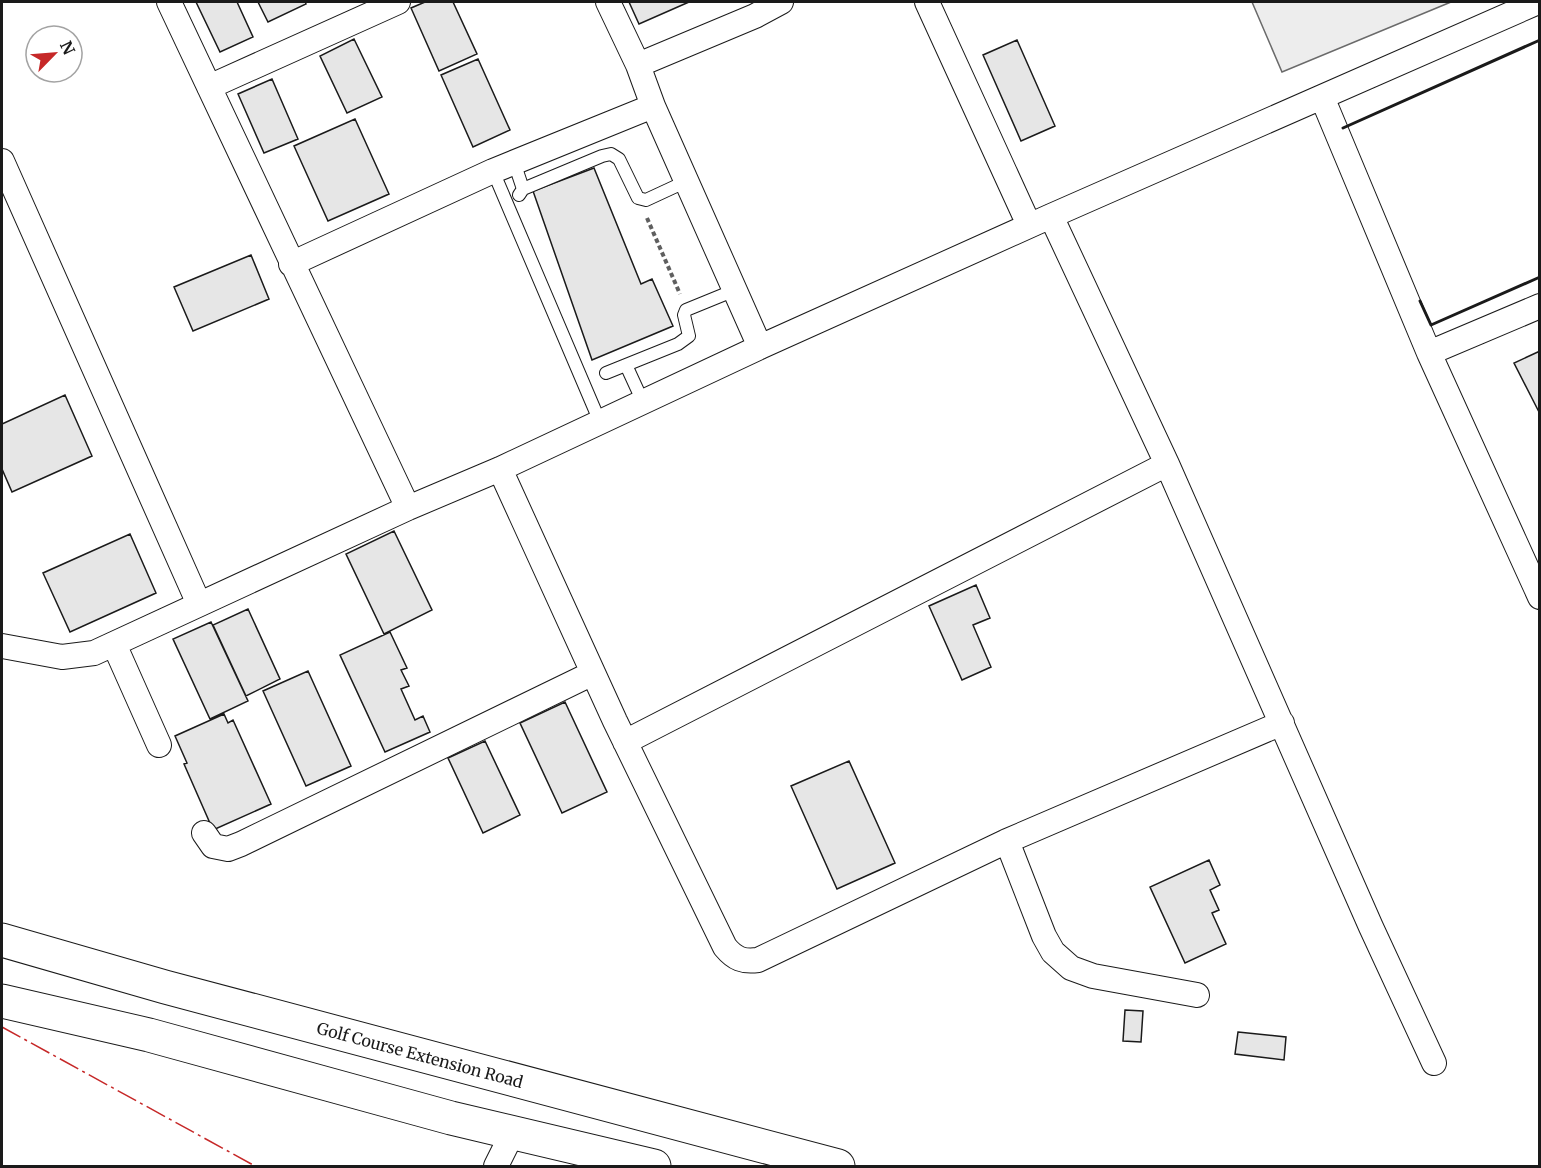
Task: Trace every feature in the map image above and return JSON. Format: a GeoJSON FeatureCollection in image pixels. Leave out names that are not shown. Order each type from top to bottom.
{"type":"FeatureCollection","features":[{"type":"Feature","properties":{"kind":"main road","name":"Golf Course Extension Road"},"geometry":{"type":"LineString","coordinates":[[2,940],[165,987],[838,1167]]}},
{"type":"Feature","properties":{"kind":"main road"},"geometry":{"type":"LineString","coordinates":[[2,1001],[149,1035],[440,1114],[654,1167]]}},
{"type":"Feature","properties":{"kind":"street"},"geometry":{"type":"LineString","coordinates":[[169,2],[408,508]]}},
{"type":"Feature","properties":{"kind":"street"},"geometry":{"type":"LineString","coordinates":[[209,87],[398,2]]}},
{"type":"Feature","properties":{"kind":"street"},"geometry":{"type":"LineString","coordinates":[[608,2],[638,65],[653,106],[760,347]]}},
{"type":"Feature","properties":{"kind":"street"},"geometry":{"type":"LineString","coordinates":[[638,65],[755,16],[781,2]]}},
{"type":"Feature","properties":{"kind":"street"},"geometry":{"type":"LineString","coordinates":[[927,2],[1167,464],[1366,916],[1434,1063]]}},
{"type":"Feature","properties":{"kind":"street"},"geometry":{"type":"LineString","coordinates":[[2,646],[62,657],[94,653],[408,508],[500,469],[760,347],[1538,2]]}},
{"type":"Feature","properties":{"kind":"street"},"geometry":{"type":"LineString","coordinates":[[1322,97],[1430,353],[1539,597]]}},
{"type":"Feature","properties":{"kind":"street"},"geometry":{"type":"LineString","coordinates":[[291,264],[504,166],[653,106]]}},
{"type":"Feature","properties":{"kind":"street"},"geometry":{"type":"LineString","coordinates":[[2,161],[199,604]]}},
{"type":"Feature","properties":{"kind":"street"},"geometry":{"type":"LineString","coordinates":[[1430,353],[1539,306]]}},
{"type":"Feature","properties":{"kind":"street"},"geometry":{"type":"LineString","coordinates":[[625,742],[1167,464]]}},
{"type":"Feature","properties":{"kind":"street"},"geometry":{"type":"LineString","coordinates":[[500,469],[592,673],[725,947],[732,956],[744,962],[758,960],[1007,841],[1282,723]]}},
{"type":"Feature","properties":{"kind":"street"},"geometry":{"type":"LineString","coordinates":[[114,644],[159,745]]}},
{"type":"Feature","properties":{"kind":"street"},"geometry":{"type":"LineString","coordinates":[[204,833],[213,846],[228,849],[241,844],[592,673]]}},
{"type":"Feature","properties":{"kind":"street"},"geometry":{"type":"LineString","coordinates":[[1007,841],[1044,936],[1053,952],[1071,968],[1093,976],[1197,995]]}},
{"type":"Feature","properties":{"kind":"street"},"geometry":{"type":"LineString","coordinates":[[496,1167],[513,1132]]}},
{"type":"Feature","properties":{"kind":"lane"},"geometry":{"type":"LineString","coordinates":[[504,166],[521,192],[611,154],[619,159],[638,198],[646,200],[687,181]]}},
{"type":"Feature","properties":{"kind":"lane"},"geometry":{"type":"LineString","coordinates":[[504,166],[600,422]]}},
{"type":"Feature","properties":{"kind":"lane"},"geometry":{"type":"LineString","coordinates":[[606,373],[678,344],[689,336],[684,315],[687,310],[735,290]]}},
{"type":"Feature","properties":{"kind":"lane"},"geometry":{"type":"LineString","coordinates":[[626,365],[643,402]]}},
{"type":"Feature","properties":{"kind":"path"},"geometry":{"type":"LineString","coordinates":[[638,198],[687,310]]}},
{"type":"Feature","properties":{"kind":"shaded area"},"geometry":{"type":"Polygon","coordinates":[[[1252,2],[1451,2],[1282,72],[1252,2]]]}},
{"type":"Feature","properties":{"kind":"building"},"geometry":{"type":"Polygon","coordinates":[[[196,2],[237,2],[253,37],[220,52],[196,2]]]}},
{"type":"Feature","properties":{"kind":"building"},"geometry":{"type":"Polygon","coordinates":[[[258,2],[305,2],[306,4],[268,22],[258,2]]]}},
{"type":"Feature","properties":{"kind":"building"},"geometry":{"type":"Polygon","coordinates":[[[425,2],[453,2],[477,54],[439,71],[411,8],[425,2]]]}},
{"type":"Feature","properties":{"kind":"building"},"geometry":{"type":"Polygon","coordinates":[[[629,2],[689,2],[639,24],[629,2]]]}},
{"type":"Feature","properties":{"kind":"building"},"geometry":{"type":"Polygon","coordinates":[[[354,39],[382,97],[347,113],[320,56],[354,39]]]}},
{"type":"Feature","properties":{"kind":"building"},"geometry":{"type":"Polygon","coordinates":[[[1017,40],[1055,126],[1021,141],[983,55],[1017,40]]]}},
{"type":"Feature","properties":{"kind":"building"},"geometry":{"type":"Polygon","coordinates":[[[478,59],[510,130],[473,147],[441,75],[478,59]]]}},
{"type":"Feature","properties":{"kind":"building"},"geometry":{"type":"Polygon","coordinates":[[[272,79],[298,139],[264,153],[238,94],[272,79]]]}},
{"type":"Feature","properties":{"kind":"building"},"geometry":{"type":"Polygon","coordinates":[[[355,119],[389,194],[328,221],[294,146],[355,119]]]}},
{"type":"Feature","properties":{"kind":"building"},"geometry":{"type":"Polygon","coordinates":[[[594,168],[641,284],[652,279],[673,326],[592,360],[533,191],[594,168]]]}},
{"type":"Feature","properties":{"kind":"building"},"geometry":{"type":"Polygon","coordinates":[[[251,255],[269,299],[193,331],[174,287],[251,255]]]}},
{"type":"Feature","properties":{"kind":"building"},"geometry":{"type":"Polygon","coordinates":[[[1540,351],[1540,414],[1514,363],[1540,351]]]}},
{"type":"Feature","properties":{"kind":"building"},"geometry":{"type":"Polygon","coordinates":[[[65,395],[92,456],[12,492],[2,469],[2,424],[65,395]]]}},
{"type":"Feature","properties":{"kind":"building"},"geometry":{"type":"Polygon","coordinates":[[[394,531],[432,610],[384,634],[346,554],[394,531]]]}},
{"type":"Feature","properties":{"kind":"building"},"geometry":{"type":"Polygon","coordinates":[[[130,534],[156,593],[70,632],[43,573],[130,534]]]}},
{"type":"Feature","properties":{"kind":"building"},"geometry":{"type":"Polygon","coordinates":[[[976,585],[990,618],[973,625],[991,667],[962,680],[929,606],[976,585]]]}},
{"type":"Feature","properties":{"kind":"building"},"geometry":{"type":"Polygon","coordinates":[[[248,609],[280,679],[246,696],[213,625],[248,609]]]}},
{"type":"Feature","properties":{"kind":"building"},"geometry":{"type":"Polygon","coordinates":[[[211,622],[248,701],[210,719],[173,639],[211,622]]]}},
{"type":"Feature","properties":{"kind":"building"},"geometry":{"type":"Polygon","coordinates":[[[390,632],[407,668],[401,670],[409,686],[401,689],[415,720],[423,716],[430,732],[385,752],[340,655],[390,632]]]}},
{"type":"Feature","properties":{"kind":"building"},"geometry":{"type":"Polygon","coordinates":[[[308,671],[351,766],[306,786],[263,691],[308,671]]]}},
{"type":"Feature","properties":{"kind":"building"},"geometry":{"type":"Polygon","coordinates":[[[565,702],[607,792],[562,813],[520,723],[565,702]]]}},
{"type":"Feature","properties":{"kind":"building"},"geometry":{"type":"Polygon","coordinates":[[[224,714],[228,723],[233,720],[271,804],[213,830],[184,764],[187,763],[175,736],[224,714]]]}},
{"type":"Feature","properties":{"kind":"building"},"geometry":{"type":"Polygon","coordinates":[[[485,741],[520,815],[483,833],[448,758],[485,741]]]}},
{"type":"Feature","properties":{"kind":"building"},"geometry":{"type":"Polygon","coordinates":[[[849,761],[895,863],[837,889],[791,786],[849,761]]]}},
{"type":"Feature","properties":{"kind":"building"},"geometry":{"type":"Polygon","coordinates":[[[1209,860],[1220,885],[1210,890],[1219,910],[1212,913],[1226,944],[1185,963],[1150,887],[1209,860]]]}},
{"type":"Feature","properties":{"kind":"building"},"geometry":{"type":"Polygon","coordinates":[[[1125,1010],[1143,1011],[1141,1042],[1123,1041],[1125,1010]]]}},
{"type":"Feature","properties":{"kind":"building"},"geometry":{"type":"Polygon","coordinates":[[[1238,1032],[1286,1037],[1284,1060],[1235,1054],[1238,1032]]]}},
{"type":"Feature","properties":{"kind":"wall"},"geometry":{"type":"LineString","coordinates":[[1343,128],[1540,40]]}},
{"type":"Feature","properties":{"kind":"wall"},"geometry":{"type":"LineString","coordinates":[[1420,301],[1431,325],[1540,277]]}},
{"type":"Feature","properties":{"kind":"power"},"geometry":{"type":"LineString","coordinates":[[2,1027],[255,1166]]}}]}
